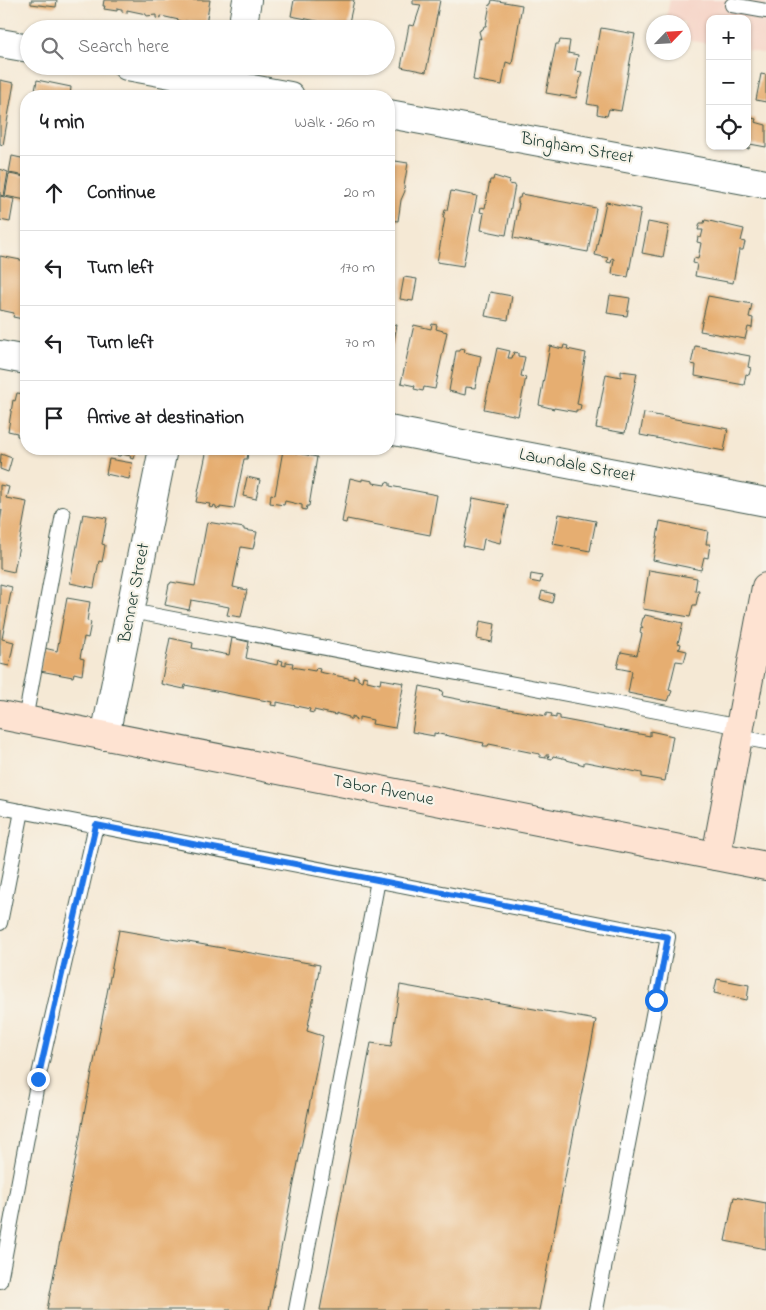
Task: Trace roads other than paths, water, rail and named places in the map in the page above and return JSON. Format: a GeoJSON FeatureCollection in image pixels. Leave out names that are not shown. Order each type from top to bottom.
{"type":"FeatureCollection","features":[{"type":"Feature","properties":{"kind":"street"},"geometry":{"type":"LineString","coordinates":[[244,20],[247,0]]}},
{"type":"Feature","properties":{"kind":"street"},"geometry":{"type":"LineString","coordinates":[[0,43],[20,46]]}},
{"type":"Feature","properties":{"kind":"street"},"geometry":{"type":"LineString","coordinates":[[183,75],[263,90]]}},
{"type":"Feature","properties":{"kind":"street","name":"Bingham Street"},"geometry":{"type":"LineString","coordinates":[[395,115],[766,184]]}},
{"type":"Feature","properties":{"kind":"street"},"geometry":{"type":"LineString","coordinates":[[0,355],[20,359]]}},
{"type":"Feature","properties":{"kind":"street","name":"Lawndale Street"},"geometry":{"type":"LineString","coordinates":[[395,431],[766,502]]}},
{"type":"Feature","properties":{"kind":"street","name":"Benner Street"},"geometry":{"type":"LineString","coordinates":[[105,736],[162,455]]}},
{"type":"Feature","properties":{"kind":"street"},"geometry":{"type":"LineString","coordinates":[[716,856],[740,732],[763,628],[766,587]]}},
{"type":"Feature","properties":{"kind":"street","name":"Tabor Avenue"},"geometry":{"type":"LineString","coordinates":[[12,718],[766,866]]}},
{"type":"Feature","properties":{"kind":"lane"},"geometry":{"type":"LineString","coordinates":[[732,5],[766,11]]}},
{"type":"Feature","properties":{"kind":"lane"},"geometry":{"type":"LineString","coordinates":[[12,718],[63,514]]}},
{"type":"Feature","properties":{"kind":"lane"},"geometry":{"type":"LineString","coordinates":[[131,611],[740,732],[766,742]]}},
{"type":"Feature","properties":{"kind":"lane"},"geometry":{"type":"LineString","coordinates":[[0,806],[668,937],[596,1310]]}},
{"type":"Feature","properties":{"kind":"lane"},"geometry":{"type":"LineString","coordinates":[[0,923],[22,811]]}},
{"type":"Feature","properties":{"kind":"lane"},"geometry":{"type":"LineString","coordinates":[[0,1281],[38,1079],[96,825]]}},
{"type":"Feature","properties":{"kind":"lane"},"geometry":{"type":"LineString","coordinates":[[296,1310],[378,880]]}}]}
